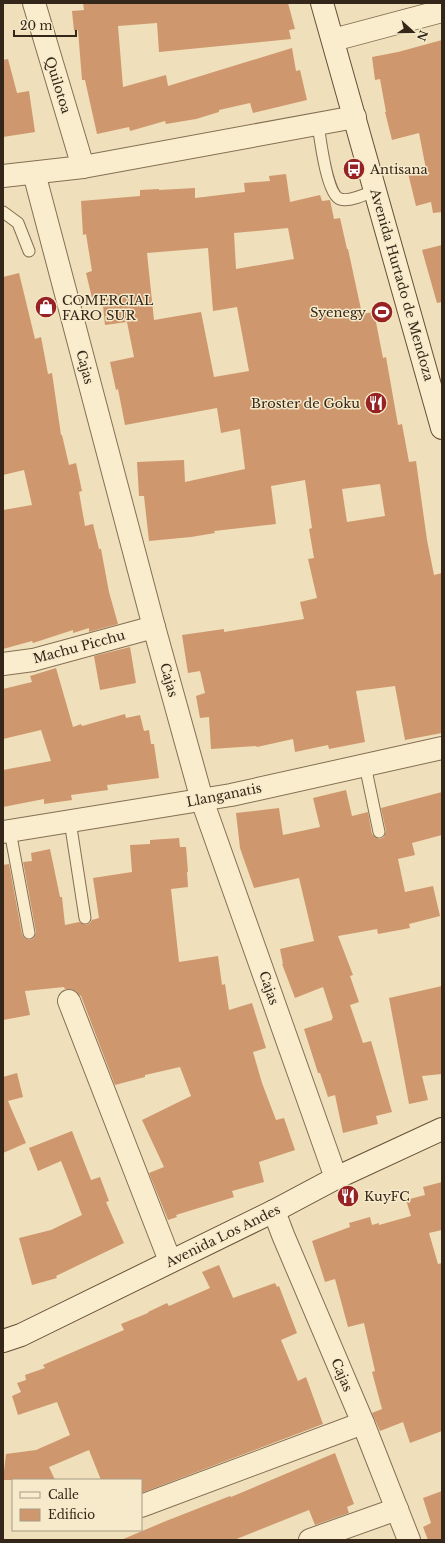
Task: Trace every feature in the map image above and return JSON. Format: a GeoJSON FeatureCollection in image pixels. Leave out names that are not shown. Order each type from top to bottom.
{"type":"FeatureCollection","features":[{"type":"Feature","properties":{"kind":"street","name":"Quilotoa"},"geometry":{"type":"LineString","coordinates":[[34,3],[83,168]]}},
{"type":"Feature","properties":{"kind":"street","name":"Avenida Hurtado de Mendoza"},"geometry":{"type":"LineString","coordinates":[[322,3],[442,428]]}},
{"type":"Feature","properties":{"kind":"street"},"geometry":{"type":"LineString","coordinates":[[333,40],[442,11]]}},
{"type":"Feature","properties":{"kind":"street"},"geometry":{"type":"LineString","coordinates":[[3,176],[83,168],[355,117]]}},
{"type":"Feature","properties":{"kind":"street","name":"Cajas"},"geometry":{"type":"LineString","coordinates":[[34,173],[154,627],[202,800],[336,1178]]}},
{"type":"Feature","properties":{"kind":"street","name":"Machu Picchu"},"geometry":{"type":"LineString","coordinates":[[3,664],[33,660],[154,627]]}},
{"type":"Feature","properties":{"kind":"street","name":"Llanganatis"},"geometry":{"type":"LineString","coordinates":[[7,831],[231,795],[442,748]]}},
{"type":"Feature","properties":{"kind":"street"},"geometry":{"type":"LineString","coordinates":[[69,1001],[170,1261]]}},
{"type":"Feature","properties":{"kind":"street","name":"Avenida Los Andes"},"geometry":{"type":"LineString","coordinates":[[3,1342],[21,1335],[274,1211],[336,1178],[442,1129]]}},
{"type":"Feature","properties":{"kind":"street","name":"Cajas"},"geometry":{"type":"LineString","coordinates":[[274,1211],[363,1423],[410,1540]]}},
{"type":"Feature","properties":{"kind":"street"},"geometry":{"type":"LineString","coordinates":[[142,1506],[363,1423]]}},
{"type":"Feature","properties":{"kind":"street"},"geometry":{"type":"LineString","coordinates":[[310,1540],[397,1509]]}},
{"type":"Feature","properties":{"kind":"lane"},"geometry":{"type":"LineString","coordinates":[[318,124],[329,183],[333,193],[339,199],[347,200],[375,190]]}},
{"type":"Feature","properties":{"kind":"lane"},"geometry":{"type":"LineString","coordinates":[[3,212],[18,222],[29,251]]}},
{"type":"Feature","properties":{"kind":"lane"},"geometry":{"type":"LineString","coordinates":[[365,765],[379,832]]}},
{"type":"Feature","properties":{"kind":"lane"},"geometry":{"type":"LineString","coordinates":[[70,821],[85,918]]}},
{"type":"Feature","properties":{"kind":"lane"},"geometry":{"type":"LineString","coordinates":[[7,831],[29,933]]}},
{"type":"Feature","properties":{"kind":"building"},"geometry":{"type":"Polygon","coordinates":[[[83,3],[288,3],[295,29],[289,30],[291,39],[159,52],[157,23],[118,26],[123,87],[166,75],[168,86],[292,48],[296,71],[300,70],[307,100],[253,113],[250,103],[219,110],[219,112],[196,119],[166,124],[165,121],[130,131],[129,127],[97,134],[85,80],[82,80],[78,30],[74,31],[72,11],[84,10],[83,3]]]}},
{"type":"Feature","properties":{"kind":"building"},"geometry":{"type":"Polygon","coordinates":[[[442,40],[442,212],[433,213],[431,202],[416,206],[408,173],[426,169],[419,133],[392,140],[385,112],[380,79],[375,80],[372,57],[398,52],[442,40]]]}},
{"type":"Feature","properties":{"kind":"building"},"geometry":{"type":"Polygon","coordinates":[[[8,59],[17,93],[29,91],[35,132],[3,137],[3,60],[8,59]]]}},
{"type":"Feature","properties":{"kind":"building"},"geometry":{"type":"Polygon","coordinates":[[[286,174],[290,202],[320,195],[322,201],[330,200],[334,219],[340,218],[362,314],[374,312],[383,358],[386,357],[398,425],[402,424],[409,462],[416,461],[427,540],[434,575],[442,573],[442,733],[405,740],[395,686],[356,691],[365,742],[329,749],[328,745],[295,752],[293,739],[257,747],[211,749],[209,717],[200,718],[196,696],[205,693],[200,671],[188,673],[182,635],[224,629],[224,632],[304,619],[300,602],[317,598],[308,559],[314,558],[309,529],[312,528],[305,480],[271,486],[276,524],[214,531],[215,533],[191,537],[149,541],[144,496],[139,496],[137,462],[184,460],[185,482],[245,469],[240,429],[221,433],[217,408],[125,425],[118,389],[116,390],[110,362],[134,357],[127,322],[105,325],[102,296],[92,298],[86,273],[92,271],[86,234],[83,235],[81,201],[140,196],[140,190],[195,188],[195,198],[245,192],[244,183],[270,181],[269,176],[286,174]],[[288,228],[234,233],[236,269],[294,259],[288,228]],[[208,248],[147,253],[154,320],[201,312],[214,377],[249,371],[237,307],[213,311],[208,248]],[[380,484],[342,489],[347,522],[385,516],[380,484]]]}},
{"type":"Feature","properties":{"kind":"building"},"geometry":{"type":"Polygon","coordinates":[[[442,245],[442,302],[437,303],[422,250],[442,245]]]}},
{"type":"Feature","properties":{"kind":"building"},"geometry":{"type":"Polygon","coordinates":[[[19,273],[35,339],[41,337],[48,374],[52,373],[61,435],[69,465],[76,463],[82,491],[79,492],[85,526],[93,524],[99,549],[101,549],[109,592],[118,624],[89,632],[89,628],[73,633],[73,630],[33,643],[32,641],[3,649],[3,510],[32,505],[24,470],[3,475],[3,277],[19,273]]]}},
{"type":"Feature","properties":{"kind":"building"},"geometry":{"type":"Polygon","coordinates":[[[130,647],[136,683],[100,690],[94,656],[130,647]]]}},
{"type":"Feature","properties":{"kind":"building"},"geometry":{"type":"Polygon","coordinates":[[[56,668],[73,727],[81,724],[82,726],[125,714],[126,718],[140,715],[144,731],[149,730],[151,744],[154,744],[159,778],[107,785],[108,790],[71,795],[72,800],[44,804],[44,799],[3,807],[3,770],[51,761],[41,730],[3,739],[3,689],[32,682],[30,676],[56,668]]]}},
{"type":"Feature","properties":{"kind":"building"},"geometry":{"type":"Polygon","coordinates":[[[346,790],[352,816],[368,812],[372,834],[376,838],[380,839],[384,837],[386,831],[381,808],[442,792],[442,835],[412,843],[415,855],[398,859],[405,892],[433,886],[440,916],[409,924],[410,928],[378,934],[377,929],[338,936],[353,975],[350,976],[359,1002],[350,1005],[363,1043],[371,1041],[392,1112],[376,1116],[378,1124],[343,1133],[335,1095],[328,1097],[320,1073],[318,1073],[304,1029],[332,1020],[333,1018],[323,987],[295,998],[282,964],[280,949],[314,941],[299,878],[254,888],[240,848],[236,813],[279,808],[283,835],[320,827],[313,798],[346,790]]]}},
{"type":"Feature","properties":{"kind":"building"},"geometry":{"type":"Polygon","coordinates":[[[179,838],[180,847],[186,847],[188,887],[171,889],[179,962],[218,956],[222,985],[225,984],[229,1010],[252,1003],[266,1048],[253,1052],[262,1083],[276,1120],[284,1118],[295,1150],[259,1162],[264,1182],[232,1191],[234,1197],[176,1215],[177,1217],[168,1220],[149,1173],[164,1167],[142,1120],[191,1096],[180,1067],[145,1075],[145,1077],[115,1085],[81,996],[76,991],[65,989],[64,987],[25,991],[30,1015],[3,1020],[3,865],[9,864],[22,934],[24,938],[30,940],[34,938],[36,932],[23,862],[32,861],[31,853],[50,849],[60,897],[62,897],[65,925],[79,922],[86,925],[92,920],[99,918],[93,878],[132,872],[130,845],[150,844],[150,840],[179,838]]]}},
{"type":"Feature","properties":{"kind":"building"},"geometry":{"type":"Polygon","coordinates":[[[442,986],[442,1074],[422,1076],[428,1100],[409,1104],[389,998],[442,986]]]}},
{"type":"Feature","properties":{"kind":"building"},"geometry":{"type":"Polygon","coordinates":[[[17,1073],[23,1097],[8,1101],[26,1143],[3,1153],[3,1077],[17,1073]]]}},
{"type":"Feature","properties":{"kind":"building"},"geometry":{"type":"Polygon","coordinates":[[[72,1131],[91,1180],[100,1177],[109,1201],[106,1202],[124,1243],[56,1276],[57,1278],[32,1285],[19,1238],[51,1230],[82,1215],[61,1161],[38,1171],[29,1148],[72,1131]]]}},
{"type":"Feature","properties":{"kind":"building"},"geometry":{"type":"Polygon","coordinates":[[[442,1182],[442,1230],[429,1233],[438,1264],[442,1263],[442,1431],[410,1443],[403,1422],[380,1431],[372,1413],[382,1409],[372,1372],[375,1371],[364,1323],[348,1327],[335,1279],[325,1282],[312,1241],[350,1227],[349,1223],[370,1217],[372,1225],[379,1223],[379,1225],[411,1216],[406,1200],[425,1195],[423,1187],[442,1182]]]}},
{"type":"Feature","properties":{"kind":"building"},"geometry":{"type":"Polygon","coordinates":[[[219,1265],[233,1298],[275,1283],[277,1287],[279,1286],[297,1333],[281,1340],[298,1381],[306,1377],[323,1424],[142,1493],[142,1479],[101,1479],[89,1450],[49,1467],[55,1479],[3,1480],[6,1454],[36,1450],[70,1435],[57,1402],[18,1415],[12,1396],[21,1392],[17,1383],[26,1380],[25,1375],[45,1368],[43,1365],[124,1330],[121,1324],[148,1313],[167,1303],[169,1306],[210,1288],[202,1272],[219,1265]]]}},
{"type":"Feature","properties":{"kind":"building"},"geometry":{"type":"Polygon","coordinates":[[[335,1453],[354,1504],[347,1507],[349,1513],[315,1525],[309,1510],[234,1540],[121,1540],[166,1521],[230,1496],[231,1497],[335,1453]]]}},
{"type":"Feature","properties":{"kind":"building"},"geometry":{"type":"Polygon","coordinates":[[[442,1491],[442,1540],[428,1540],[423,1527],[431,1523],[423,1498],[442,1491]]]}},
{"type":"Feature","properties":{"kind":"place","name":"Antisana"},"geometry":{"type":"Point","coordinates":[354,169]}},
{"type":"Feature","properties":{"kind":"place","name":"COMERCIAL FARO SUR"},"geometry":{"type":"Point","coordinates":[46,307]}},
{"type":"Feature","properties":{"kind":"place","name":"Syenegy"},"geometry":{"type":"Point","coordinates":[382,312]}},
{"type":"Feature","properties":{"kind":"place","name":"Broster de Goku"},"geometry":{"type":"Point","coordinates":[376,403]}},
{"type":"Feature","properties":{"kind":"place","name":"KuyFC"},"geometry":{"type":"Point","coordinates":[348,1196]}}]}
